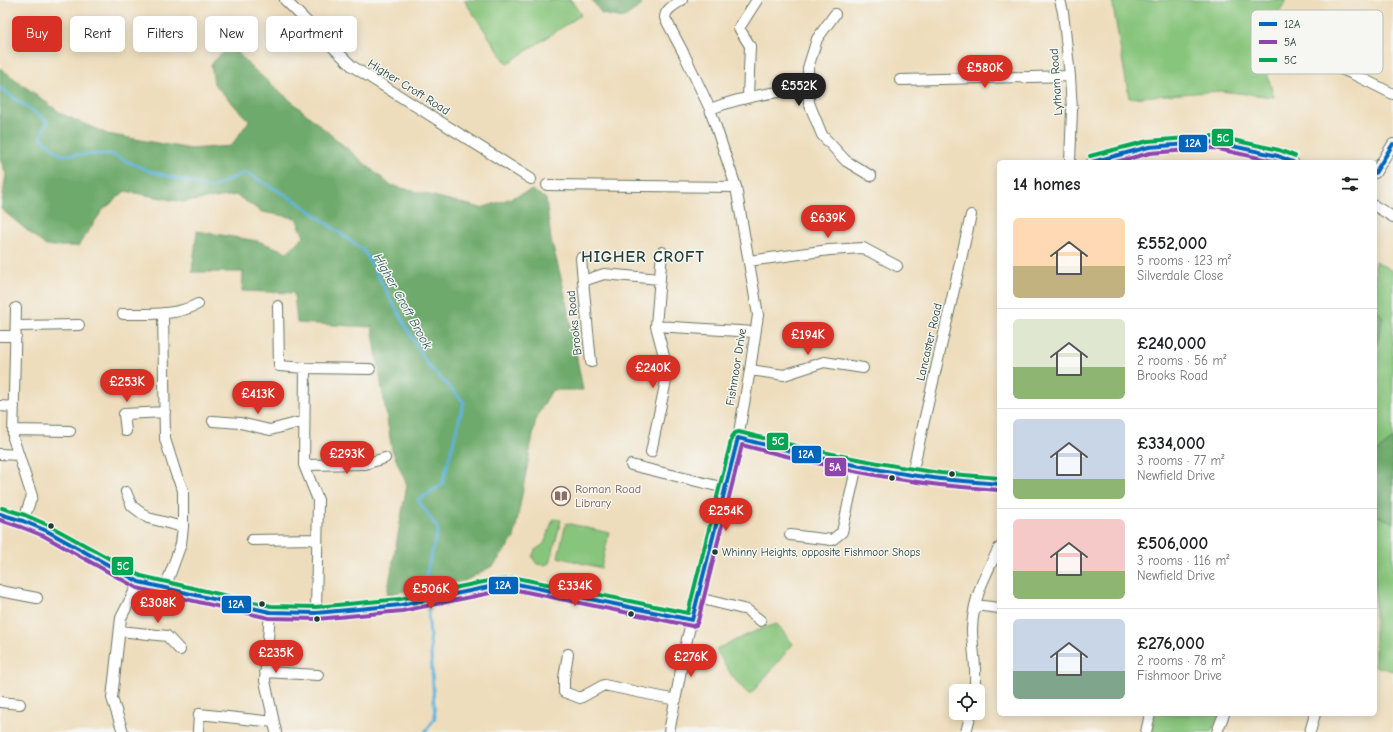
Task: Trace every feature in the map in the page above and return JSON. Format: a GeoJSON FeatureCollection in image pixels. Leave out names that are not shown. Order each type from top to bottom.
{"type":"FeatureCollection","features":[{"type":"Feature","properties":{"kind":"street","name":"Higher Croft Road"},"geometry":{"type":"LineString","coordinates":[[285,0],[352,66],[531,179]]}},
{"type":"Feature","properties":{"kind":"street","name":"Fishmoor Drive"},"geometry":{"type":"LineString","coordinates":[[669,732],[692,620],[738,438],[758,315],[736,187],[710,109],[665,18],[665,14],[682,0]]}},
{"type":"Feature","properties":{"kind":"street"},"geometry":{"type":"LineString","coordinates":[[748,97],[750,46],[739,28],[757,0]]}},
{"type":"Feature","properties":{"kind":"street","name":"Lytham Road"},"geometry":{"type":"LineString","coordinates":[[1060,0],[1063,12],[1070,76],[1072,110],[1070,160]]}},
{"type":"Feature","properties":{"kind":"street"},"geometry":{"type":"LineString","coordinates":[[835,14],[817,39],[808,68],[809,103],[822,135],[846,161],[871,176]]}},
{"type":"Feature","properties":{"kind":"street"},"geometry":{"type":"LineString","coordinates":[[1353,74],[1393,94]]}},
{"type":"Feature","properties":{"kind":"street"},"geometry":{"type":"LineString","coordinates":[[900,80],[1070,76]]}},
{"type":"Feature","properties":{"kind":"street"},"geometry":{"type":"LineString","coordinates":[[710,109],[731,101],[748,97],[777,91],[808,88]]}},
{"type":"Feature","properties":{"kind":"street"},"geometry":{"type":"LineString","coordinates":[[1100,160],[1149,147],[1214,142],[1278,156],[1289,160]]}},
{"type":"Feature","properties":{"kind":"street"},"geometry":{"type":"LineString","coordinates":[[1377,170],[1393,144]]}},
{"type":"Feature","properties":{"kind":"street"},"geometry":{"type":"LineString","coordinates":[[547,185],[736,187]]}},
{"type":"Feature","properties":{"kind":"street"},"geometry":{"type":"LineString","coordinates":[[1377,207],[1393,217]]}},
{"type":"Feature","properties":{"kind":"street","name":"Lancaster Road"},"geometry":{"type":"LineString","coordinates":[[912,474],[971,215]]}},
{"type":"Feature","properties":{"kind":"street"},"geometry":{"type":"LineString","coordinates":[[749,261],[829,250],[864,248],[897,266]]}},
{"type":"Feature","properties":{"kind":"street"},"geometry":{"type":"LineString","coordinates":[[651,452],[668,370],[656,326],[662,252]]}},
{"type":"Feature","properties":{"kind":"street","name":"Brooks Road"},"geometry":{"type":"LineString","coordinates":[[580,258],[591,362]]}},
{"type":"Feature","properties":{"kind":"street","name":"Brooks Road"},"geometry":{"type":"LineString","coordinates":[[583,281],[604,274],[660,279]]}},
{"type":"Feature","properties":{"kind":"street"},"geometry":{"type":"LineString","coordinates":[[123,314],[163,314],[189,309],[198,304]]}},
{"type":"Feature","properties":{"kind":"street"},"geometry":{"type":"LineString","coordinates":[[278,306],[279,366],[370,369]]}},
{"type":"Feature","properties":{"kind":"street"},"geometry":{"type":"LineString","coordinates":[[16,308],[17,326],[13,438],[32,496],[23,521]]}},
{"type":"Feature","properties":{"kind":"street"},"geometry":{"type":"LineString","coordinates":[[163,314],[165,439],[176,474],[183,490],[183,527],[181,544],[165,588]]}},
{"type":"Feature","properties":{"kind":"street"},"geometry":{"type":"LineString","coordinates":[[17,326],[78,324]]}},
{"type":"Feature","properties":{"kind":"street"},"geometry":{"type":"LineString","coordinates":[[656,326],[755,332]]}},
{"type":"Feature","properties":{"kind":"street"},"geometry":{"type":"LineString","coordinates":[[0,336],[16,336]]}},
{"type":"Feature","properties":{"kind":"street"},"geometry":{"type":"LineString","coordinates":[[750,370],[784,375],[824,362],[863,368]]}},
{"type":"Feature","properties":{"kind":"street"},"geometry":{"type":"LineString","coordinates":[[304,368],[304,465],[318,500],[316,613]]}},
{"type":"Feature","properties":{"kind":"street"},"geometry":{"type":"LineString","coordinates":[[0,406],[14,407]]}},
{"type":"Feature","properties":{"kind":"street"},"geometry":{"type":"LineString","coordinates":[[126,431],[124,414],[165,412]]}},
{"type":"Feature","properties":{"kind":"street"},"geometry":{"type":"LineString","coordinates":[[213,421],[240,423],[270,430],[304,420]]}},
{"type":"Feature","properties":{"kind":"street"},"geometry":{"type":"LineString","coordinates":[[13,430],[70,431]]}},
{"type":"Feature","properties":{"kind":"street"},"geometry":{"type":"LineString","coordinates":[[738,438],[785,450],[857,465],[941,479],[997,484]]}},
{"type":"Feature","properties":{"kind":"street"},"geometry":{"type":"LineString","coordinates":[[0,454],[19,455]]}},
{"type":"Feature","properties":{"kind":"street"},"geometry":{"type":"LineString","coordinates":[[304,465],[366,464],[385,458]]}},
{"type":"Feature","properties":{"kind":"street"},"geometry":{"type":"LineString","coordinates":[[630,465],[726,488]]}},
{"type":"Feature","properties":{"kind":"street"},"geometry":{"type":"LineString","coordinates":[[790,535],[832,540],[842,532],[857,465]]}},
{"type":"Feature","properties":{"kind":"street"},"geometry":{"type":"LineString","coordinates":[[126,492],[132,506],[148,518],[183,527]]}},
{"type":"Feature","properties":{"kind":"street"},"geometry":{"type":"LineString","coordinates":[[0,514],[23,521],[47,531],[140,582],[270,612],[316,613],[401,605],[494,586],[517,584],[692,620]]}},
{"type":"Feature","properties":{"kind":"street"},"geometry":{"type":"LineString","coordinates":[[252,540],[317,539]]}},
{"type":"Feature","properties":{"kind":"street"},"geometry":{"type":"LineString","coordinates":[[975,684],[972,630],[975,605],[981,584],[997,552]]}},
{"type":"Feature","properties":{"kind":"street"},"geometry":{"type":"LineString","coordinates":[[123,732],[112,698],[121,618],[140,582]]}},
{"type":"Feature","properties":{"kind":"street"},"geometry":{"type":"LineString","coordinates":[[0,591],[37,598]]}},
{"type":"Feature","properties":{"kind":"street"},"geometry":{"type":"LineString","coordinates":[[698,598],[747,610],[761,621]]}},
{"type":"Feature","properties":{"kind":"street"},"geometry":{"type":"LineString","coordinates":[[975,605],[997,608]]}},
{"type":"Feature","properties":{"kind":"street"},"geometry":{"type":"LineString","coordinates":[[198,732],[199,714],[275,727],[265,681],[270,612]]}},
{"type":"Feature","properties":{"kind":"street"},"geometry":{"type":"LineString","coordinates":[[120,631],[167,636],[180,650]]}},
{"type":"Feature","properties":{"kind":"street"},"geometry":{"type":"LineString","coordinates":[[568,654],[564,678],[564,692],[580,698],[604,685],[676,700]]}},
{"type":"Feature","properties":{"kind":"street"},"geometry":{"type":"LineString","coordinates":[[265,672],[318,675]]}},
{"type":"Feature","properties":{"kind":"street"},"geometry":{"type":"LineString","coordinates":[[0,702],[20,704]]}},
{"type":"Feature","properties":{"kind":"street"},"geometry":{"type":"LineString","coordinates":[[1146,732],[1150,716]]}},
{"type":"Feature","properties":{"kind":"street"},"geometry":{"type":"LineString","coordinates":[[1217,732],[1223,716]]}},
{"type":"Feature","properties":{"kind":"street"},"geometry":{"type":"LineString","coordinates":[[1310,732],[1314,716]]}},
{"type":"Feature","properties":{"kind":"street"},"geometry":{"type":"LineString","coordinates":[[967,732],[970,720]]}},
{"type":"Feature","properties":{"kind":"green space"},"geometry":{"type":"Polygon","coordinates":[[[464,0],[571,0],[581,15],[507,64],[464,0]]]}},
{"type":"Feature","properties":{"kind":"green space"},"geometry":{"type":"Polygon","coordinates":[[[592,0],[638,0],[642,5],[623,18],[602,14],[592,0]]]}},
{"type":"Feature","properties":{"kind":"green space"},"geometry":{"type":"Polygon","coordinates":[[[1112,0],[1286,0],[1281,10],[1251,10],[1251,74],[1267,74],[1274,97],[1220,91],[1129,98],[1112,0]]]}},
{"type":"Feature","properties":{"kind":"green space"},"geometry":{"type":"Polygon","coordinates":[[[224,52],[237,52],[251,67],[390,185],[481,208],[532,190],[546,199],[551,240],[562,281],[583,390],[552,390],[536,418],[514,538],[494,565],[465,581],[387,594],[407,485],[392,450],[372,327],[297,323],[294,293],[242,291],[243,272],[192,272],[197,231],[258,241],[287,252],[304,237],[296,218],[262,212],[236,195],[183,202],[125,191],[102,211],[78,246],[46,246],[1,209],[6,174],[0,159],[0,68],[62,114],[107,134],[191,149],[231,146],[249,121],[214,84],[211,64],[224,52]]]}},
{"type":"Feature","properties":{"kind":"green space"},"geometry":{"type":"Polygon","coordinates":[[[1377,262],[1393,271],[1393,671],[1377,667],[1377,262]]]}},
{"type":"Feature","properties":{"kind":"green space"},"geometry":{"type":"Polygon","coordinates":[[[1377,310],[1383,317],[1377,344],[1377,310]]]}},
{"type":"Feature","properties":{"kind":"green space"},"geometry":{"type":"Polygon","coordinates":[[[1393,439],[1393,522],[1377,516],[1377,451],[1393,439]]]}},
{"type":"Feature","properties":{"kind":"green space"},"geometry":{"type":"Polygon","coordinates":[[[553,519],[561,520],[550,563],[544,565],[537,564],[532,557],[535,550],[544,544],[553,519]]]}},
{"type":"Feature","properties":{"kind":"green space"},"geometry":{"type":"Polygon","coordinates":[[[566,523],[609,533],[601,568],[558,557],[566,523]]]}},
{"type":"Feature","properties":{"kind":"green space"},"geometry":{"type":"Polygon","coordinates":[[[777,624],[793,644],[750,695],[739,685],[716,649],[760,629],[777,624]]]}},
{"type":"Feature","properties":{"kind":"green space"},"geometry":{"type":"Polygon","coordinates":[[[1155,716],[1217,716],[1212,732],[1151,732],[1155,716]]]}},
{"type":"Feature","properties":{"kind":"waterway","name":"Higher Croft Brook"},"geometry":{"type":"LineString","coordinates":[[0,88],[47,121],[41,137],[61,155],[111,154],[149,171],[212,188],[245,172],[298,202],[364,251],[427,364],[464,402],[442,485],[418,500],[438,529],[426,575],[435,718],[425,732]]}},
{"type":"Feature","properties":{"kind":"transit line","name":"5C"},"geometry":{"type":"LineString","coordinates":[[1090,156],[1148,141],[1214,136],[1279,150],[1295,156]]}},
{"type":"Feature","properties":{"kind":"transit line","name":"12A"},"geometry":{"type":"LineString","coordinates":[[1100,160],[1149,147],[1214,142],[1278,156],[1288,160]]}},
{"type":"Feature","properties":{"kind":"transit line","name":"12A"},"geometry":{"type":"LineString","coordinates":[[1377,170],[1393,144]]}},
{"type":"Feature","properties":{"kind":"transit line","name":"5A"},"geometry":{"type":"LineString","coordinates":[[1124,160],[1150,153],[1214,148],[1268,160]]}},
{"type":"Feature","properties":{"kind":"transit line","name":"5C"},"geometry":{"type":"LineString","coordinates":[[2,508],[25,515],[50,526],[141,576],[271,606],[316,607],[400,599],[493,580],[517,578],[688,613],[732,437],[735,433],[739,432],[865,461],[941,473],[997,478]]}},
{"type":"Feature","properties":{"kind":"transit line","name":"12A"},"geometry":{"type":"LineString","coordinates":[[0,514],[23,521],[47,531],[139,582],[270,612],[316,613],[401,605],[494,586],[517,584],[692,620],[738,438],[890,472],[941,479],[997,484]]}},
{"type":"Feature","properties":{"kind":"transit line","name":"5A"},"geometry":{"type":"LineString","coordinates":[[0,520],[44,536],[137,588],[269,618],[317,619],[402,611],[495,592],[517,590],[692,626],[696,625],[698,621],[742,445],[816,463],[890,478],[940,485],[997,490]]}},
{"type":"Feature","properties":{"kind":"place","name":"Roman Road Library"},"geometry":{"type":"Point","coordinates":[561,496]}},
{"type":"Feature","properties":{"kind":"place","name":"Whinny Heights, opposite Fishmoor Shops"},"geometry":{"type":"Point","coordinates":[715,552]}},
{"type":"Feature","properties":{"kind":"district","name":"HIGHER CROFT"},"geometry":{"type":"Point","coordinates":[643,257]}}]}
